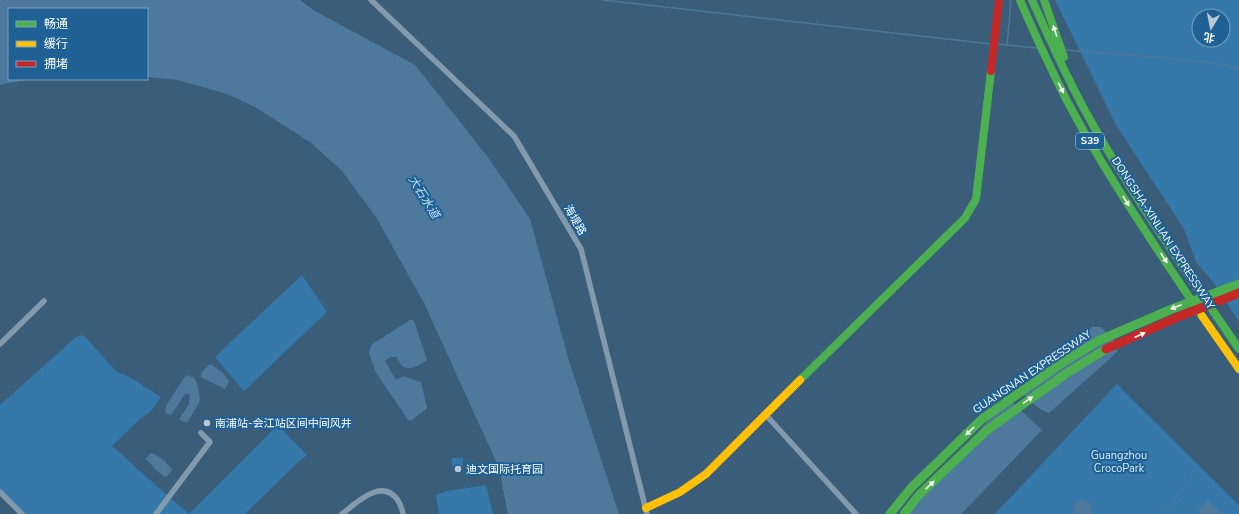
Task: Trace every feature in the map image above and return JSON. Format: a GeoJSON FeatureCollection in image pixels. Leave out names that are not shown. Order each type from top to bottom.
{"type":"FeatureCollection","features":[{"type":"Feature","properties":{"kind":"main road"},"geometry":{"type":"LineString","coordinates":[[646,511],[680,492],[706,474],[965,218],[976,199],[999,0]]}},
{"type":"Feature","properties":{"kind":"main road","name":"DONGSHA-XINLIAN EXPRESSWAY"},"geometry":{"type":"LineString","coordinates":[[1032,0],[1050,42],[1102,140],[1150,217],[1239,349]]}},
{"type":"Feature","properties":{"kind":"main road"},"geometry":{"type":"LineString","coordinates":[[1044,0],[1077,94]]}},
{"type":"Feature","properties":{"kind":"main road","name":"DONGSHA-XINLIAN EXPRESSWAY"},"geometry":{"type":"LineString","coordinates":[[1020,1],[1036,38],[1074,113],[1091,142],[1141,226],[1239,369]]}},
{"type":"Feature","properties":{"kind":"main road","name":"GUANGNAN EXPRESSWAY"},"geometry":{"type":"LineString","coordinates":[[890,514],[911,488],[982,418],[1062,363],[1098,341],[1172,308],[1239,284]]}},
{"type":"Feature","properties":{"kind":"main road","name":"GUANGNAN EXPRESSWAY"},"geometry":{"type":"LineString","coordinates":[[904,514],[919,495],[987,430],[1067,372],[1103,351],[1239,293]]}},
{"type":"Feature","properties":{"kind":"street","name":"海堤路"},"geometry":{"type":"LineString","coordinates":[[371,0],[514,136],[581,250],[646,511]]}},
{"type":"Feature","properties":{"kind":"street"},"geometry":{"type":"LineString","coordinates":[[0,344],[44,301]]}},
{"type":"Feature","properties":{"kind":"street"},"geometry":{"type":"LineString","coordinates":[[765,414],[856,514]]}},
{"type":"Feature","properties":{"kind":"street"},"geometry":{"type":"LineString","coordinates":[[156,514],[210,442],[202,433]]}},
{"type":"Feature","properties":{"kind":"street"},"geometry":{"type":"LineString","coordinates":[[342,514],[370,493],[381,491],[391,493],[398,500],[403,514]]}},
{"type":"Feature","properties":{"kind":"street"},"geometry":{"type":"LineString","coordinates":[[0,492],[22,514]]}},
{"type":"Feature","properties":{"kind":"green space"},"geometry":{"type":"Polygon","coordinates":[[[1055,0],[1239,0],[1239,322],[1215,285],[1196,262],[1184,229],[1116,125],[1055,0]]]}},
{"type":"Feature","properties":{"kind":"green space"},"geometry":{"type":"Polygon","coordinates":[[[302,275],[327,312],[244,391],[215,357],[302,275]]]}},
{"type":"Feature","properties":{"kind":"green space"},"geometry":{"type":"Polygon","coordinates":[[[83,335],[117,372],[126,375],[161,397],[151,411],[140,419],[112,446],[189,514],[20,514],[0,493],[0,405],[76,337],[83,335]]]}},
{"type":"Feature","properties":{"kind":"green space","name":"Guangzhou CrocoPark"},"geometry":{"type":"Polygon","coordinates":[[[1117,384],[1239,505],[1239,514],[995,514],[1117,384]]]}},
{"type":"Feature","properties":{"kind":"green space"},"geometry":{"type":"Polygon","coordinates":[[[278,425],[307,455],[245,514],[189,514],[278,425]]]}},
{"type":"Feature","properties":{"kind":"green space"},"geometry":{"type":"Polygon","coordinates":[[[452,458],[463,458],[463,465],[452,466],[452,458]]]}},
{"type":"Feature","properties":{"kind":"green space"},"geometry":{"type":"Polygon","coordinates":[[[486,485],[493,514],[439,514],[436,495],[448,491],[486,485]]]}},
{"type":"Feature","properties":{"kind":"water","name":"大石水道"},"geometry":{"type":"Polygon","coordinates":[[[0,0],[300,0],[315,11],[415,65],[487,156],[530,219],[569,361],[619,514],[508,514],[499,468],[424,303],[376,217],[342,171],[310,142],[255,107],[227,94],[178,80],[148,77],[148,8],[8,8],[8,80],[25,80],[0,85],[0,0]]]}},
{"type":"Feature","properties":{"kind":"water"},"geometry":{"type":"Polygon","coordinates":[[[410,320],[413,320],[415,324],[427,360],[413,368],[403,366],[396,357],[390,357],[385,361],[396,380],[403,376],[421,382],[427,408],[409,421],[376,373],[369,353],[371,345],[410,320]]]}},
{"type":"Feature","properties":{"kind":"water"},"geometry":{"type":"Polygon","coordinates":[[[1092,327],[1101,327],[1114,340],[1119,348],[1115,354],[1049,413],[1035,406],[1024,395],[1040,376],[1092,327]]]}},
{"type":"Feature","properties":{"kind":"water"},"geometry":{"type":"Polygon","coordinates":[[[210,364],[222,372],[229,381],[225,389],[201,377],[201,373],[210,364]]]}},
{"type":"Feature","properties":{"kind":"water"},"geometry":{"type":"Polygon","coordinates":[[[186,375],[194,378],[197,383],[200,399],[187,423],[180,420],[180,418],[189,404],[190,394],[185,394],[171,415],[167,414],[165,411],[167,404],[186,375]]]}},
{"type":"Feature","properties":{"kind":"water"},"geometry":{"type":"Polygon","coordinates":[[[1011,401],[1042,430],[961,514],[905,514],[990,418],[1011,401]]]}},
{"type":"Feature","properties":{"kind":"water"},"geometry":{"type":"Polygon","coordinates":[[[150,453],[153,453],[159,457],[172,470],[166,477],[158,472],[146,459],[150,453]]]}},
{"type":"Feature","properties":{"kind":"water"},"geometry":{"type":"Polygon","coordinates":[[[1082,499],[1089,503],[1094,514],[1073,514],[1075,512],[1073,506],[1076,501],[1082,499]]]}},
{"type":"Feature","properties":{"kind":"water"},"geometry":{"type":"Polygon","coordinates":[[[1208,500],[1223,514],[1201,514],[1197,511],[1208,500]]]}},
{"type":"Feature","properties":{"kind":"waterway"},"geometry":{"type":"LineString","coordinates":[[603,0],[991,44]]}},
{"type":"Feature","properties":{"kind":"waterway"},"geometry":{"type":"LineString","coordinates":[[1007,46],[1011,0]]}},
{"type":"Feature","properties":{"kind":"waterway"},"geometry":{"type":"LineString","coordinates":[[997,44],[1037,48]]}},
{"type":"Feature","properties":{"kind":"waterway"},"geometry":{"type":"LineString","coordinates":[[1066,50],[1177,59],[1225,65],[1239,69]]}},
{"type":"Feature","properties":{"kind":"waterway"},"geometry":{"type":"LineString","coordinates":[[1164,514],[1192,477]]}},
{"type":"Feature","properties":{"kind":"traffic: fast"},"geometry":{"type":"LineString","coordinates":[[1020,0],[1053,73],[1080,125],[1130,208],[1202,316]]}},
{"type":"Feature","properties":{"kind":"traffic: fast"},"geometry":{"type":"LineString","coordinates":[[1032,0],[1069,79],[1110,154],[1164,238],[1239,349]]}},
{"type":"Feature","properties":{"kind":"traffic: fast"},"geometry":{"type":"LineString","coordinates":[[1044,0],[1064,57]]}},
{"type":"Feature","properties":{"kind":"traffic: fast"},"geometry":{"type":"LineString","coordinates":[[800,380],[965,218],[976,199],[991,71]]}},
{"type":"Feature","properties":{"kind":"traffic: fast"},"geometry":{"type":"LineString","coordinates":[[890,514],[911,488],[982,419],[1062,363],[1098,341],[1172,309],[1239,284]]}},
{"type":"Feature","properties":{"kind":"traffic: fast"},"geometry":{"type":"LineString","coordinates":[[904,514],[919,495],[987,430],[1067,373],[1106,349]]}},
{"type":"Feature","properties":{"kind":"traffic: slow"},"geometry":{"type":"LineString","coordinates":[[1202,316],[1239,369]]}},
{"type":"Feature","properties":{"kind":"traffic: slow"},"geometry":{"type":"LineString","coordinates":[[646,508],[680,492],[706,474],[800,380]]}},
{"type":"Feature","properties":{"kind":"traffic: jam"},"geometry":{"type":"LineString","coordinates":[[991,71],[999,0]]}},
{"type":"Feature","properties":{"kind":"traffic: jam"},"geometry":{"type":"LineString","coordinates":[[1106,349],[1178,317],[1239,293]]}},
{"type":"Feature","properties":{"kind":"place","name":"南浦站-会江站区间中间风井"},"geometry":{"type":"Point","coordinates":[207,423]}},
{"type":"Feature","properties":{"kind":"place","name":"迪文国际托育园"},"geometry":{"type":"Point","coordinates":[458,469]}}]}
